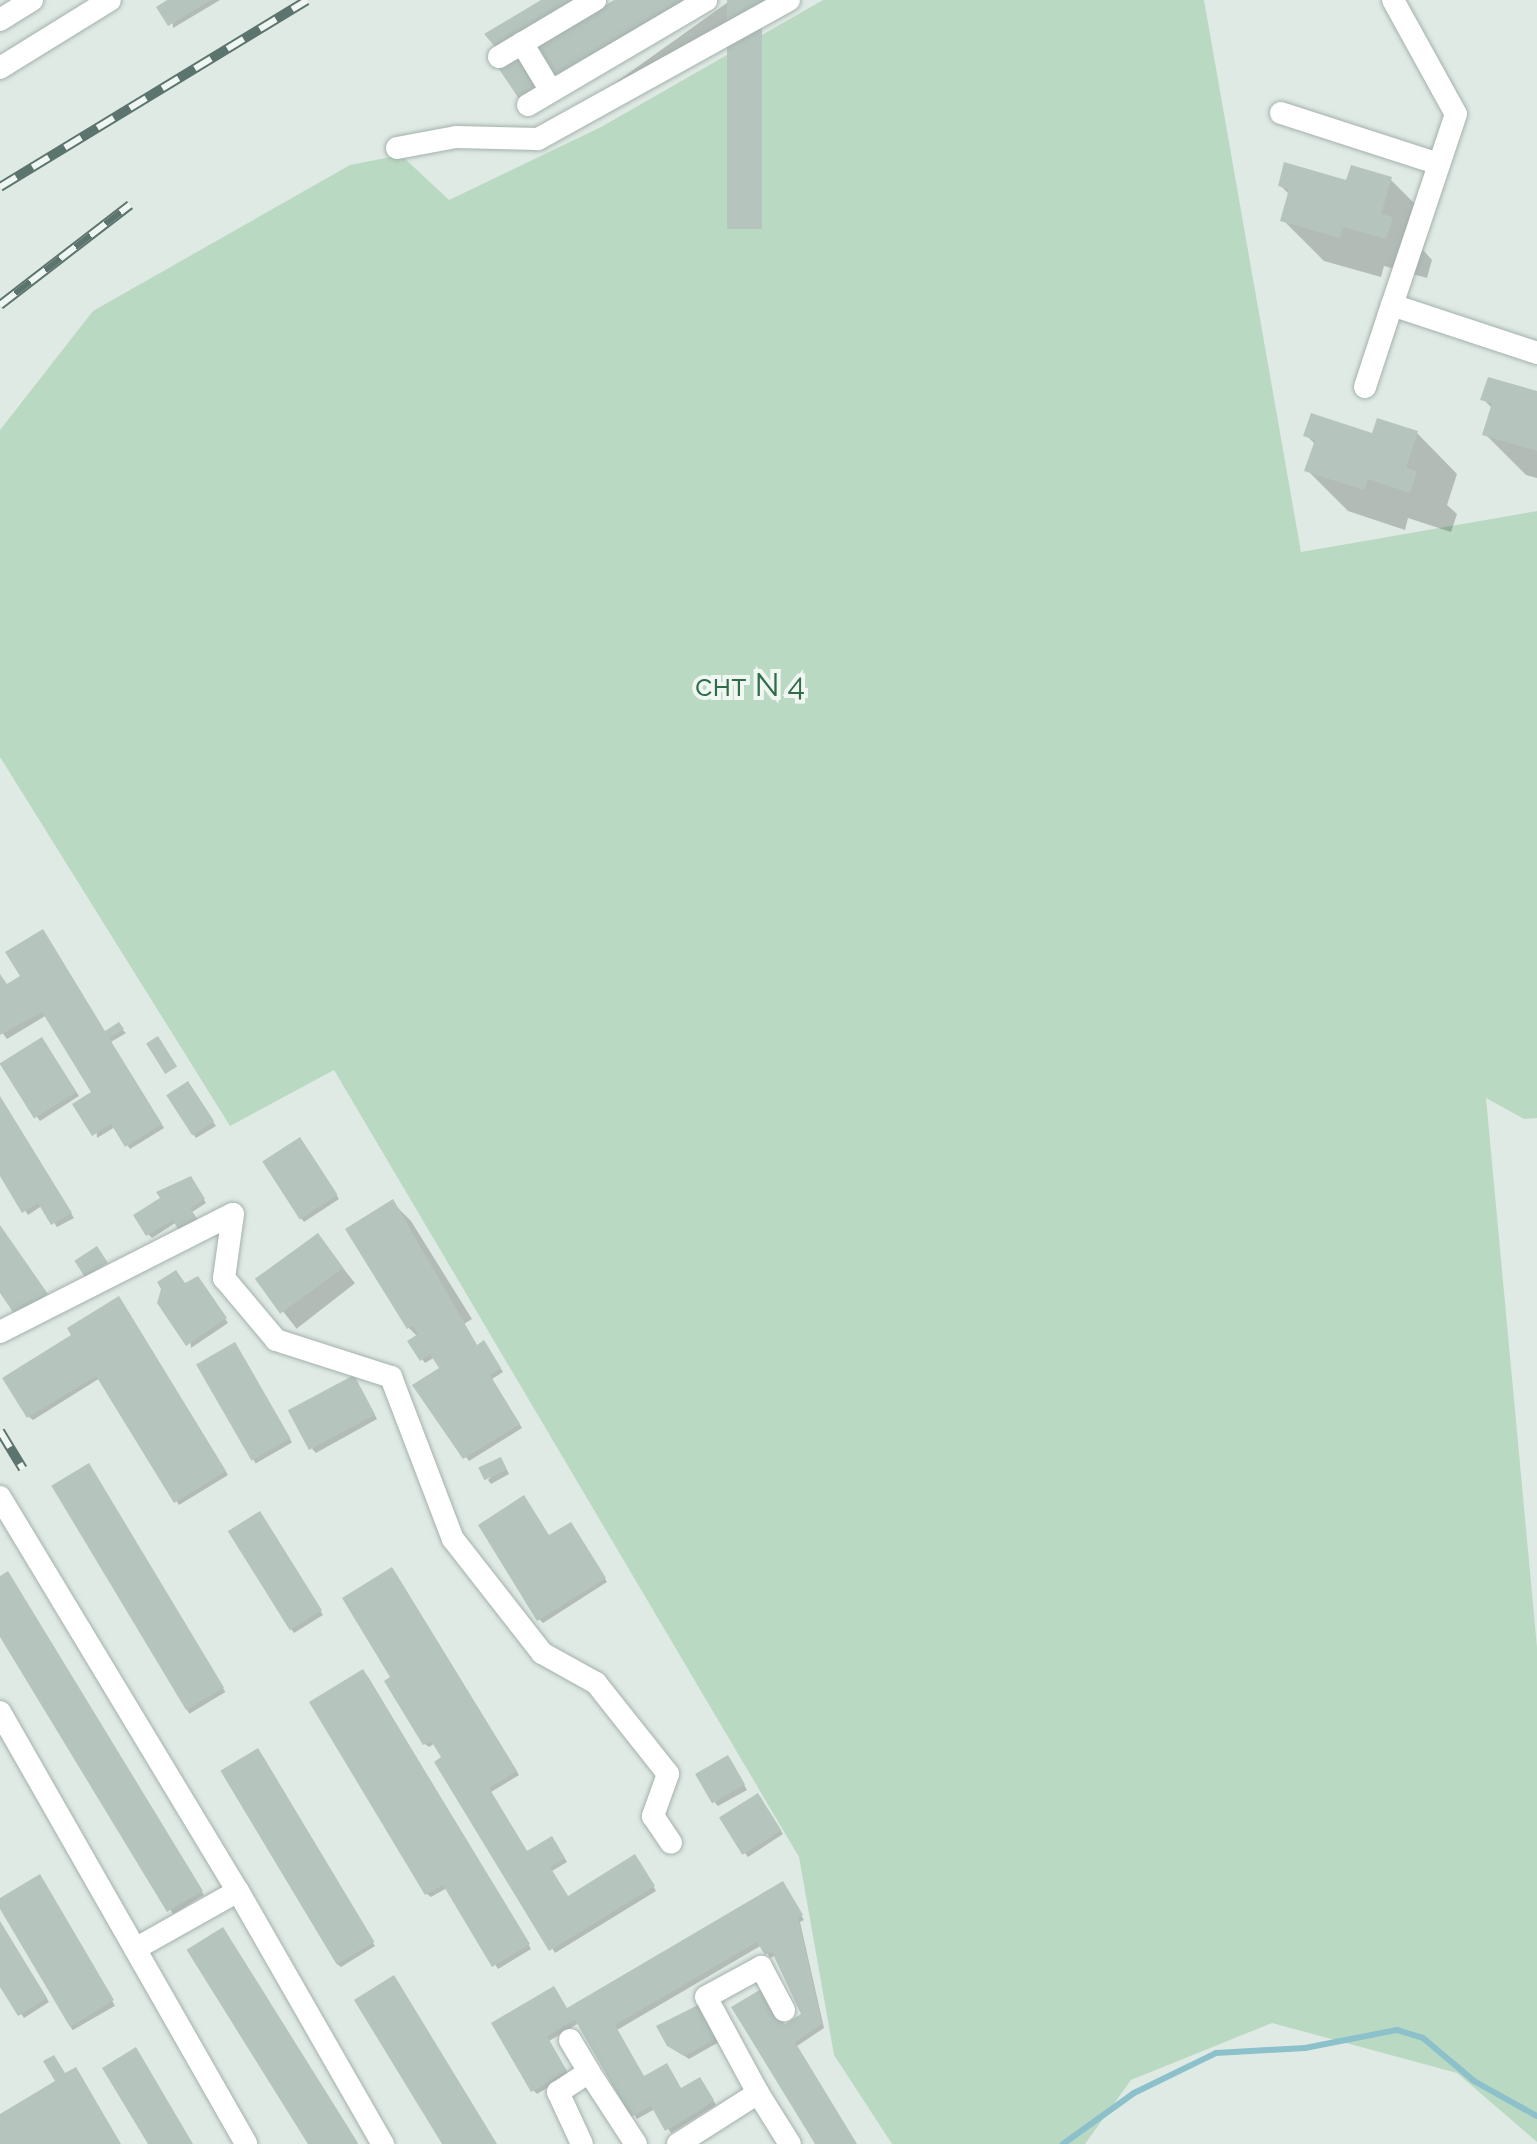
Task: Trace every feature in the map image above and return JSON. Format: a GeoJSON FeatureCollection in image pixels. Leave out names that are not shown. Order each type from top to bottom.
{"type":"FeatureCollection","features":[{"type":"Feature","properties":{"kind":"lane"},"geometry":{"type":"LineString","coordinates":[[0,20],[32,0]]}},
{"type":"Feature","properties":{"kind":"lane"},"geometry":{"type":"LineString","coordinates":[[0,68],[110,0]]}},
{"type":"Feature","properties":{"kind":"lane"},"geometry":{"type":"LineString","coordinates":[[499,57],[594,0]]}},
{"type":"Feature","properties":{"kind":"lane"},"geometry":{"type":"LineString","coordinates":[[528,105],[706,0]]}},
{"type":"Feature","properties":{"kind":"lane"},"geometry":{"type":"LineString","coordinates":[[397,148],[456,137],[538,139],[789,0]]}},
{"type":"Feature","properties":{"kind":"lane"},"geometry":{"type":"LineString","coordinates":[[1365,388],[1456,114],[1393,0]]}},
{"type":"Feature","properties":{"kind":"lane"},"geometry":{"type":"LineString","coordinates":[[522,42],[552,91]]}},
{"type":"Feature","properties":{"kind":"lane"},"geometry":{"type":"LineString","coordinates":[[1281,113],[1439,164]]}},
{"type":"Feature","properties":{"kind":"lane"},"geometry":{"type":"LineString","coordinates":[[1392,305],[1537,353]]}},
{"type":"Feature","properties":{"kind":"lane"},"geometry":{"type":"LineString","coordinates":[[0,1332],[233,1214],[224,1278],[276,1340],[391,1377],[453,1539],[542,1653],[596,1683],[668,1774],[653,1816],[671,1843]]}},
{"type":"Feature","properties":{"kind":"lane"},"geometry":{"type":"LineString","coordinates":[[0,1497],[238,1890],[383,2144]]}},
{"type":"Feature","properties":{"kind":"lane"},"geometry":{"type":"LineString","coordinates":[[0,1712],[246,2144]]}},
{"type":"Feature","properties":{"kind":"lane"},"geometry":{"type":"LineString","coordinates":[[135,1949],[238,1890]]}},
{"type":"Feature","properties":{"kind":"lane"},"geometry":{"type":"LineString","coordinates":[[784,2010],[761,1967],[706,1998],[790,2144]]}},
{"type":"Feature","properties":{"kind":"lane"},"geometry":{"type":"LineString","coordinates":[[570,2040],[636,2144]]}},
{"type":"Feature","properties":{"kind":"lane"},"geometry":{"type":"LineString","coordinates":[[582,2144],[558,2092],[590,2072]]}},
{"type":"Feature","properties":{"kind":"lane"},"geometry":{"type":"LineString","coordinates":[[678,2144],[758,2093]]}},
{"type":"Feature","properties":{"kind":"green space","name":"снт N 4"},"geometry":{"type":"Polygon","coordinates":[[[823,0],[1204,0],[1301,552],[1537,511],[1537,1118],[1524,1119],[1486,1098],[1537,1647],[1537,2142],[1457,2073],[1272,2023],[1131,2080],[1085,2144],[892,2144],[834,2055],[799,1857],[334,1070],[230,1126],[0,757],[0,430],[93,311],[350,165],[401,155],[449,200],[601,127],[823,0]]]}},
{"type":"Feature","properties":{"kind":"building"},"geometry":{"type":"Polygon","coordinates":[[[167,0],[211,0],[168,26],[156,7],[167,0]]]}},
{"type":"Feature","properties":{"kind":"building"},"geometry":{"type":"Polygon","coordinates":[[[541,0],[580,0],[497,49],[484,34],[541,0]]]}},
{"type":"Feature","properties":{"kind":"building"},"geometry":{"type":"Polygon","coordinates":[[[614,0],[687,0],[556,78],[538,47],[614,0]]]}},
{"type":"Feature","properties":{"kind":"building"},"geometry":{"type":"Polygon","coordinates":[[[727,0],[762,0],[762,229],[727,229],[727,0]]]}},
{"type":"Feature","properties":{"kind":"building"},"geometry":{"type":"Polygon","coordinates":[[[516,55],[538,88],[520,100],[498,67],[516,55]]]}},
{"type":"Feature","properties":{"kind":"building"},"geometry":{"type":"Polygon","coordinates":[[[1284,162],[1346,180],[1351,165],[1392,177],[1381,214],[1393,217],[1386,239],[1343,227],[1340,238],[1280,221],[1289,189],[1278,186],[1284,162]]]}},
{"type":"Feature","properties":{"kind":"building"},"geometry":{"type":"Polygon","coordinates":[[[1488,377],[1537,391],[1537,451],[1482,435],[1492,403],[1480,400],[1488,377]]]}},
{"type":"Feature","properties":{"kind":"building"},"geometry":{"type":"Polygon","coordinates":[[[1311,413],[1372,433],[1377,418],[1418,431],[1406,468],[1417,471],[1410,493],[1368,479],[1364,490],[1304,471],[1315,440],[1303,436],[1311,413]]]}},
{"type":"Feature","properties":{"kind":"building"},"geometry":{"type":"Polygon","coordinates":[[[43,929],[105,1031],[119,1022],[124,1029],[109,1038],[162,1124],[125,1147],[111,1124],[92,1136],[72,1104],[91,1092],[42,1012],[0,1035],[0,974],[7,984],[20,976],[5,952],[43,929]]]}},
{"type":"Feature","properties":{"kind":"building"},"geometry":{"type":"Polygon","coordinates":[[[158,1036],[177,1067],[165,1074],[146,1043],[158,1036]]]}},
{"type":"Feature","properties":{"kind":"building"},"geometry":{"type":"Polygon","coordinates":[[[42,1037],[76,1092],[34,1119],[0,1063],[42,1037]]]}},
{"type":"Feature","properties":{"kind":"building"},"geometry":{"type":"Polygon","coordinates":[[[188,1081],[214,1121],[192,1135],[166,1095],[188,1081]]]}},
{"type":"Feature","properties":{"kind":"building"},"geometry":{"type":"Polygon","coordinates":[[[0,1096],[72,1213],[51,1225],[38,1203],[22,1213],[0,1176],[0,1096]]]}},
{"type":"Feature","properties":{"kind":"building"},"geometry":{"type":"Polygon","coordinates":[[[300,1137],[338,1195],[300,1219],[262,1162],[300,1137]]]}},
{"type":"Feature","properties":{"kind":"building"},"geometry":{"type":"Polygon","coordinates":[[[191,1176],[205,1199],[190,1208],[198,1220],[179,1231],[173,1220],[146,1236],[133,1215],[160,1198],[156,1192],[191,1176]]]}},
{"type":"Feature","properties":{"kind":"building"},"geometry":{"type":"Polygon","coordinates":[[[393,1199],[477,1345],[484,1340],[501,1368],[490,1375],[520,1424],[463,1459],[412,1385],[439,1368],[430,1354],[420,1361],[407,1341],[418,1334],[413,1326],[407,1329],[345,1229],[393,1199]]]}},
{"type":"Feature","properties":{"kind":"building"},"geometry":{"type":"Polygon","coordinates":[[[0,1225],[48,1294],[15,1315],[0,1293],[0,1225]]]}},
{"type":"Feature","properties":{"kind":"building"},"geometry":{"type":"Polygon","coordinates":[[[318,1233],[343,1268],[280,1314],[255,1279],[318,1233]]]}},
{"type":"Feature","properties":{"kind":"building"},"geometry":{"type":"Polygon","coordinates":[[[97,1246],[108,1263],[85,1277],[74,1261],[97,1246]]]}},
{"type":"Feature","properties":{"kind":"building"},"geometry":{"type":"Polygon","coordinates":[[[176,1270],[185,1283],[198,1276],[227,1318],[186,1346],[157,1303],[161,1289],[157,1282],[176,1270]]]}},
{"type":"Feature","properties":{"kind":"building"},"geometry":{"type":"Polygon","coordinates":[[[119,1296],[226,1471],[174,1503],[96,1376],[27,1418],[2,1378],[71,1335],[67,1328],[119,1296]]]}},
{"type":"Feature","properties":{"kind":"building"},"geometry":{"type":"Polygon","coordinates":[[[235,1342],[290,1438],[252,1461],[196,1364],[235,1342]]]}},
{"type":"Feature","properties":{"kind":"building"},"geometry":{"type":"Polygon","coordinates":[[[354,1375],[375,1415],[309,1450],[288,1410],[354,1375]]]}},
{"type":"Feature","properties":{"kind":"building"},"geometry":{"type":"Polygon","coordinates":[[[501,1457],[507,1470],[484,1480],[478,1468],[501,1457]]]}},
{"type":"Feature","properties":{"kind":"building"},"geometry":{"type":"Polygon","coordinates":[[[89,1463],[224,1688],[186,1710],[51,1486],[89,1463]]]}},
{"type":"Feature","properties":{"kind":"building"},"geometry":{"type":"Polygon","coordinates":[[[524,1495],[549,1535],[571,1522],[606,1578],[537,1621],[478,1525],[524,1495]]]}},
{"type":"Feature","properties":{"kind":"building"},"geometry":{"type":"Polygon","coordinates":[[[260,1511],[322,1610],[290,1630],[228,1531],[260,1511]]]}},
{"type":"Feature","properties":{"kind":"building"},"geometry":{"type":"Polygon","coordinates":[[[392,1567],[517,1771],[489,1788],[527,1851],[552,1836],[565,1858],[550,1867],[568,1896],[635,1854],[655,1886],[549,1951],[434,1762],[441,1757],[431,1741],[423,1745],[384,1681],[390,1677],[342,1598],[392,1567]]]}},
{"type":"Feature","properties":{"kind":"building"},"geometry":{"type":"Polygon","coordinates":[[[8,1571],[203,1891],[167,1912],[0,1637],[0,1576],[8,1571]]]}},
{"type":"Feature","properties":{"kind":"building"},"geometry":{"type":"Polygon","coordinates":[[[363,1669],[530,1944],[492,1967],[443,1885],[425,1895],[309,1702],[363,1669]]]}},
{"type":"Feature","properties":{"kind":"building"},"geometry":{"type":"Polygon","coordinates":[[[258,1748],[374,1942],[337,1964],[220,1771],[258,1748]]]}},
{"type":"Feature","properties":{"kind":"building"},"geometry":{"type":"Polygon","coordinates":[[[728,1755],[745,1784],[712,1803],[695,1774],[728,1755]]]}},
{"type":"Feature","properties":{"kind":"building"},"geometry":{"type":"Polygon","coordinates":[[[758,1793],[781,1830],[742,1855],[719,1817],[758,1793]]]}},
{"type":"Feature","properties":{"kind":"building"},"geometry":{"type":"Polygon","coordinates":[[[40,1874],[114,2000],[70,2027],[0,1909],[0,1898],[40,1874]]]}},
{"type":"Feature","properties":{"kind":"building"},"geometry":{"type":"Polygon","coordinates":[[[783,1881],[803,1915],[798,1918],[822,2024],[795,2042],[857,2144],[815,2144],[731,2007],[763,1988],[785,2024],[801,2014],[772,1952],[765,1955],[757,1942],[615,2025],[644,2076],[667,2063],[681,2088],[700,2077],[714,2100],[696,2113],[665,2131],[651,2106],[631,2117],[575,2020],[547,2036],[567,2071],[531,2092],[491,2023],[554,1986],[567,2008],[783,1881]]]}},
{"type":"Feature","properties":{"kind":"building"},"geometry":{"type":"Polygon","coordinates":[[[0,1921],[47,1998],[18,2016],[0,1987],[0,1921]]]}},
{"type":"Feature","properties":{"kind":"building"},"geometry":{"type":"Polygon","coordinates":[[[223,1927],[358,2143],[308,2144],[187,1950],[223,1927]]]}},
{"type":"Feature","properties":{"kind":"building"},"geometry":{"type":"Polygon","coordinates":[[[394,1975],[497,2144],[442,2144],[354,2000],[394,1975]]]}},
{"type":"Feature","properties":{"kind":"building"},"geometry":{"type":"Polygon","coordinates":[[[700,2004],[717,2038],[684,2056],[667,2046],[656,2026],[700,2004]]]}},
{"type":"Feature","properties":{"kind":"building"},"geometry":{"type":"Polygon","coordinates":[[[136,2047],[193,2144],[148,2144],[102,2068],[136,2047]]]}},
{"type":"Feature","properties":{"kind":"building"},"geometry":{"type":"Polygon","coordinates":[[[54,2055],[65,2073],[76,2067],[121,2144],[0,2144],[0,2114],[55,2081],[43,2061],[54,2055]]]}},
{"type":"Feature","properties":{"kind":"waterway"},"geometry":{"type":"LineString","coordinates":[[1063,2144],[1134,2093],[1216,2053],[1305,2048],[1397,2030],[1423,2038],[1474,2081],[1537,2116]]}},
{"type":"Feature","properties":{"kind":"railway"},"geometry":{"type":"LineString","coordinates":[[0,187],[307,0]]}},
{"type":"Feature","properties":{"kind":"railway"},"geometry":{"type":"LineString","coordinates":[[0,305],[130,205]]}},
{"type":"Feature","properties":{"kind":"railway"},"geometry":{"type":"LineString","coordinates":[[0,1431],[23,1469]]}}]}
